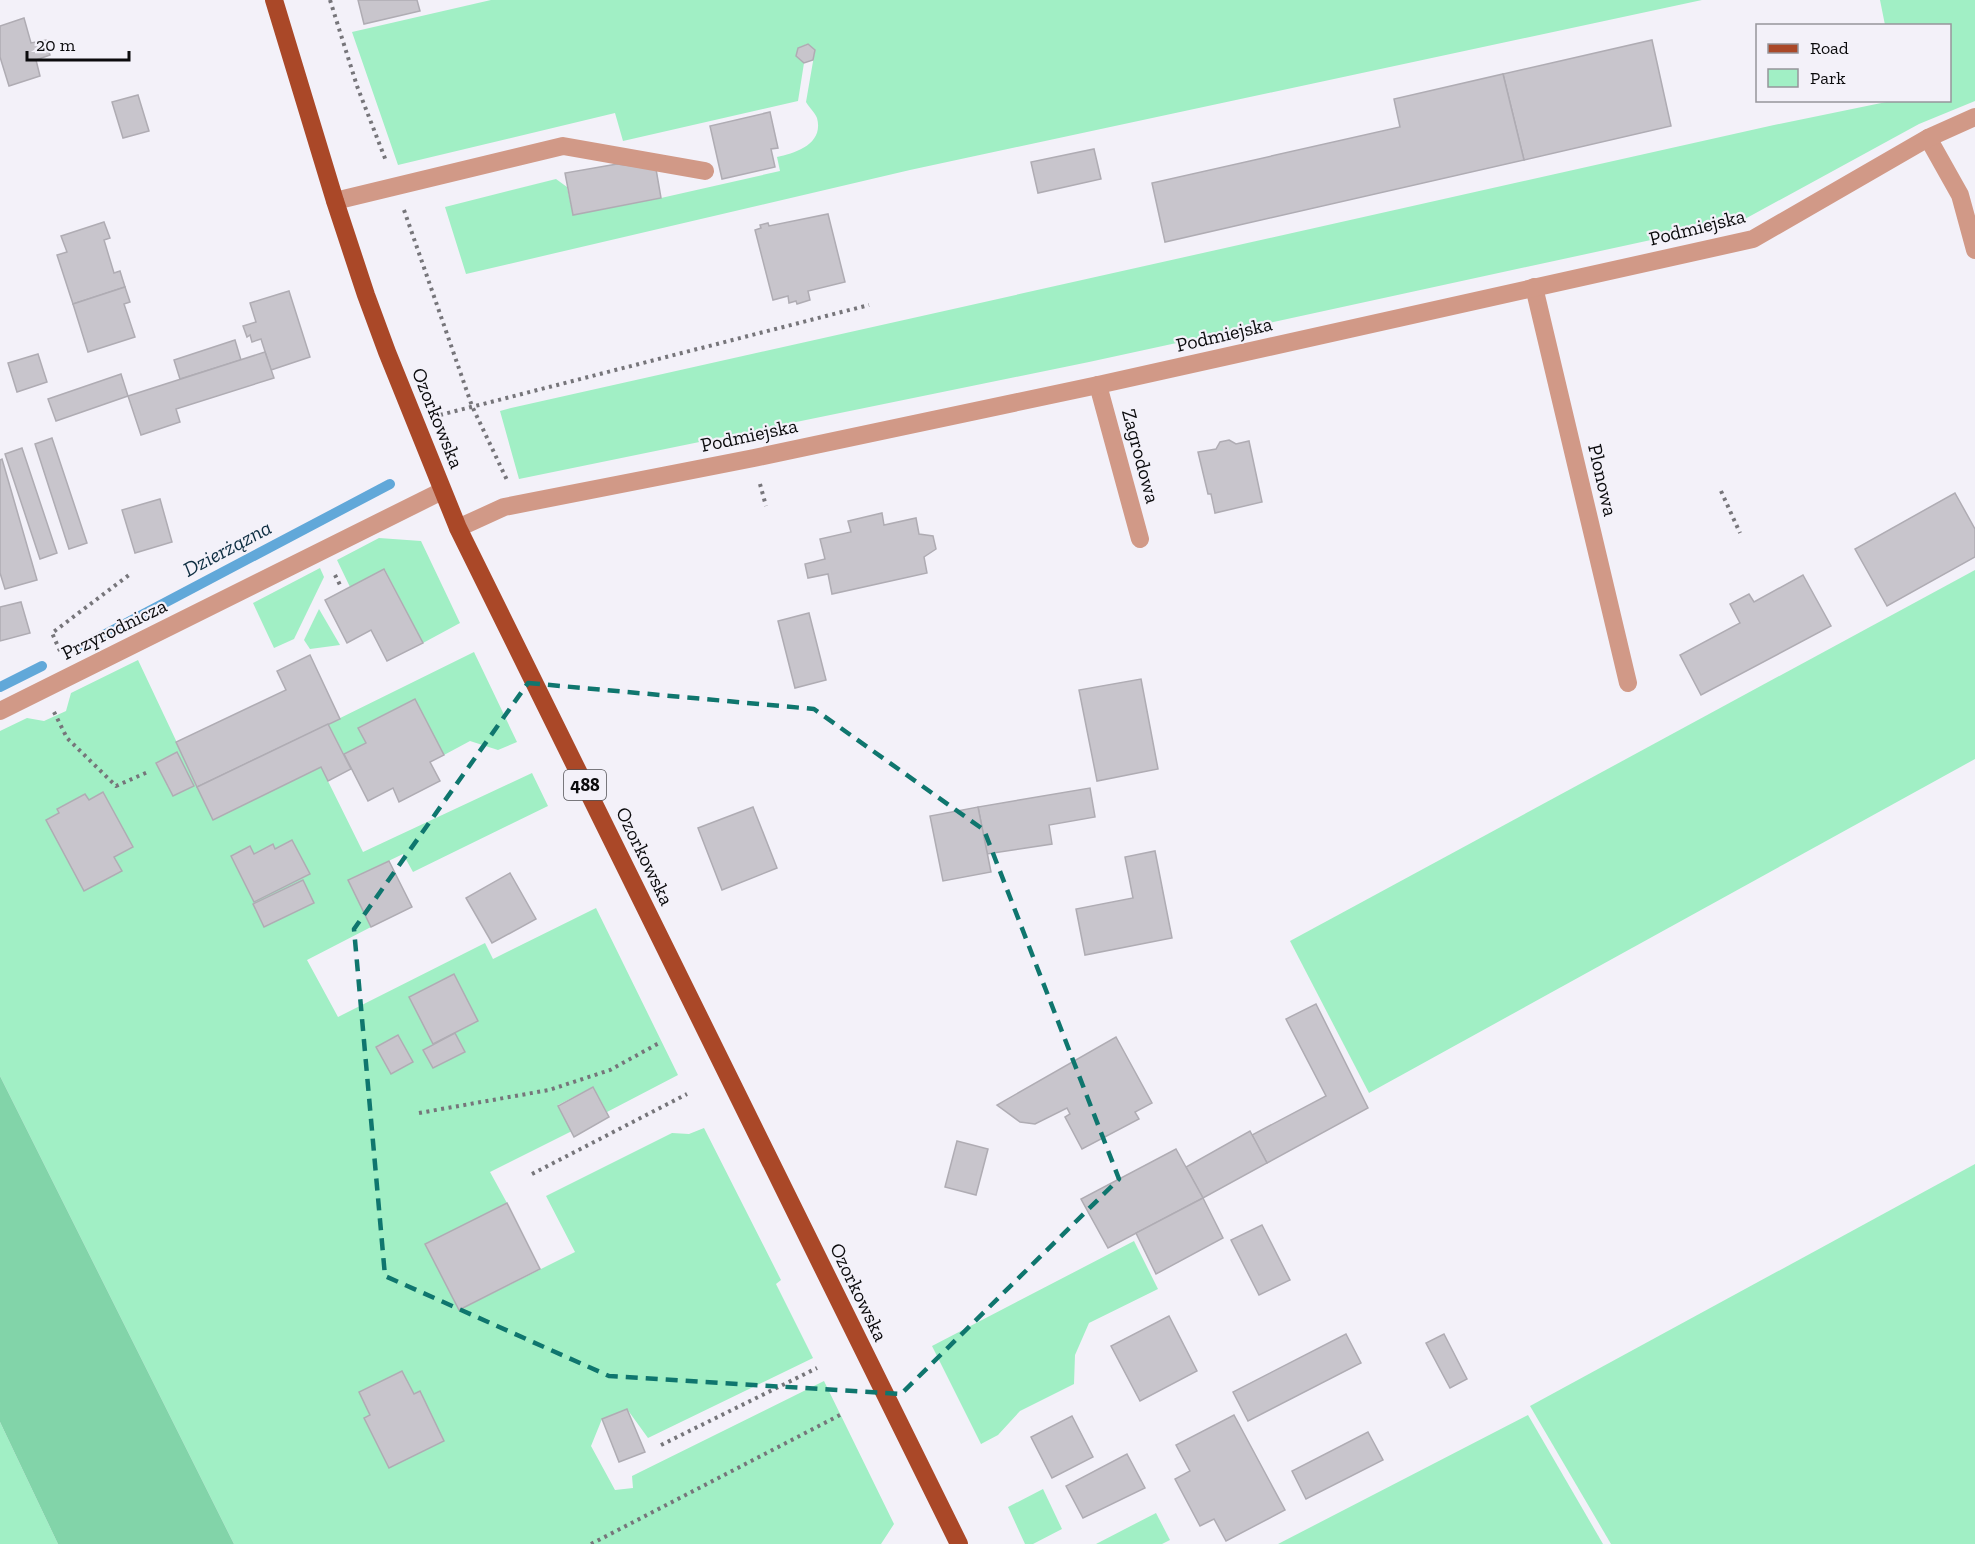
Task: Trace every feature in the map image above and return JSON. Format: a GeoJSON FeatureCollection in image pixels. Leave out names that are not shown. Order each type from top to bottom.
{"type":"FeatureCollection","features":[{"type":"Feature","properties":{"kind":"main road","name":"Ozorkowska"},"geometry":{"type":"LineString","coordinates":[[274,0],[335,201],[387,352],[458,528],[959,1544]]}},
{"type":"Feature","properties":{"kind":"street","name":"Podmiejska"},"geometry":{"type":"LineString","coordinates":[[458,528],[504,507],[1098,385],[1753,239],[1928,138],[1975,117]]}},
{"type":"Feature","properties":{"kind":"street"},"geometry":{"type":"LineString","coordinates":[[1928,138],[1960,195],[1975,250]]}},
{"type":"Feature","properties":{"kind":"street"},"geometry":{"type":"LineString","coordinates":[[335,201],[563,146],[705,171]]}},
{"type":"Feature","properties":{"kind":"street","name":"Plonowa"},"geometry":{"type":"LineString","coordinates":[[1534,287],[1628,684]]}},
{"type":"Feature","properties":{"kind":"street","name":"Zagrodowa"},"geometry":{"type":"LineString","coordinates":[[1098,385],[1140,539]]}},
{"type":"Feature","properties":{"kind":"street","name":"Przyrodnicza"},"geometry":{"type":"LineString","coordinates":[[0,711],[442,491]]}},
{"type":"Feature","properties":{"kind":"path"},"geometry":{"type":"LineString","coordinates":[[330,0],[357,86],[396,185],[472,406],[519,505]]}},
{"type":"Feature","properties":{"kind":"path"},"geometry":{"type":"LineString","coordinates":[[414,422],[869,304]]}},
{"type":"Feature","properties":{"kind":"path"},"geometry":{"type":"LineString","coordinates":[[1721,491],[1740,533]]}},
{"type":"Feature","properties":{"kind":"path"},"geometry":{"type":"LineString","coordinates":[[72,675],[52,633],[129,575]]}},
{"type":"Feature","properties":{"kind":"path"},"geometry":{"type":"LineString","coordinates":[[43,689],[67,738],[116,786],[150,771]]}},
{"type":"Feature","properties":{"kind":"path"},"geometry":{"type":"LineString","coordinates":[[419,1113],[549,1090],[610,1070],[661,1042]]}},
{"type":"Feature","properties":{"kind":"path"},"geometry":{"type":"LineString","coordinates":[[532,1174],[687,1094]]}},
{"type":"Feature","properties":{"kind":"path"},"geometry":{"type":"LineString","coordinates":[[661,1445],[818,1368]]}},
{"type":"Feature","properties":{"kind":"path"},"geometry":{"type":"LineString","coordinates":[[591,1544],[840,1415]]}},
{"type":"Feature","properties":{"kind":"highlighted area"},"geometry":{"type":"Polygon","coordinates":[[[528,683],[814,709],[984,830],[1119,1179],[901,1394],[609,1376],[385,1276],[354,929],[528,683]]]}},
{"type":"Feature","properties":{"kind":"green space"},"geometry":{"type":"Polygon","coordinates":[[[491,0],[1702,0],[910,170],[466,274],[445,207],[556,179],[567,187],[573,215],[661,198],[780,171],[777,157],[807,146],[812,141],[818,127],[817,118],[806,102],[815,50],[807,44],[798,48],[796,56],[804,63],[798,101],[623,141],[615,113],[398,165],[352,32],[491,0]]]}},
{"type":"Feature","properties":{"kind":"green space"},"geometry":{"type":"Polygon","coordinates":[[[1880,0],[1975,0],[1975,101],[1919,124],[1743,220],[1089,362],[519,479],[500,411],[511,408],[1774,125],[1886,102],[1951,102],[1951,24],[1885,24],[1880,0]]]}},
{"type":"Feature","properties":{"kind":"green space"},"geometry":{"type":"Polygon","coordinates":[[[379,538],[421,541],[460,623],[423,643],[385,570],[350,587],[337,560],[379,538]]]}},
{"type":"Feature","properties":{"kind":"green space"},"geometry":{"type":"Polygon","coordinates":[[[320,568],[324,577],[294,639],[274,648],[253,603],[320,568]]]}},
{"type":"Feature","properties":{"kind":"green space"},"geometry":{"type":"Polygon","coordinates":[[[1975,570],[1975,759],[1369,1093],[1290,941],[1975,570]]]}},
{"type":"Feature","properties":{"kind":"green space"},"geometry":{"type":"Polygon","coordinates":[[[319,609],[340,645],[310,649],[304,640],[319,609]]]}},
{"type":"Feature","properties":{"kind":"green space"},"geometry":{"type":"Polygon","coordinates":[[[474,652],[517,742],[498,750],[470,741],[444,755],[415,699],[358,728],[366,743],[344,754],[328,724],[474,652]]]}},
{"type":"Feature","properties":{"kind":"green space"},"geometry":{"type":"Polygon","coordinates":[[[138,660],[213,819],[321,767],[363,852],[532,773],[548,806],[413,872],[403,854],[349,880],[371,927],[307,960],[338,1017],[485,943],[493,959],[596,908],[678,1075],[607,1112],[593,1087],[558,1105],[572,1131],[490,1172],[507,1203],[425,1244],[459,1310],[575,1252],[546,1196],[672,1133],[689,1134],[704,1128],[781,1280],[776,1284],[813,1358],[648,1438],[627,1409],[602,1419],[591,1446],[615,1490],[633,1488],[632,1476],[824,1381],[894,1524],[881,1544],[234,1544],[0,1076],[0,731],[27,718],[44,721],[66,711],[71,693],[138,660]],[[177,752],[156,763],[173,796],[193,786],[177,752]],[[103,792],[89,800],[85,794],[57,809],[84,891],[121,871],[114,857],[132,847],[103,792]],[[454,974],[409,997],[433,1044],[423,1050],[433,1068],[465,1052],[455,1033],[478,1021],[454,974]]]}},
{"type":"Feature","properties":{"kind":"green space"},"geometry":{"type":"Polygon","coordinates":[[[0,1076],[234,1544],[58,1544],[0,1422],[0,1076]]]}},
{"type":"Feature","properties":{"kind":"green space"},"geometry":{"type":"Polygon","coordinates":[[[1975,1164],[1975,1544],[1611,1544],[1530,1406],[1975,1164]]]}},
{"type":"Feature","properties":{"kind":"green space"},"geometry":{"type":"Polygon","coordinates":[[[1134,1241],[1158,1289],[1089,1323],[1075,1355],[1074,1384],[1020,1411],[998,1435],[981,1444],[932,1346],[1134,1241]]]}},
{"type":"Feature","properties":{"kind":"green space"},"geometry":{"type":"Polygon","coordinates":[[[1528,1415],[1603,1544],[1278,1544],[1528,1415]]]}},
{"type":"Feature","properties":{"kind":"green space"},"geometry":{"type":"Polygon","coordinates":[[[0,1422],[58,1544],[0,1544],[0,1422]]]}},
{"type":"Feature","properties":{"kind":"green space"},"geometry":{"type":"Polygon","coordinates":[[[1043,1489],[1062,1529],[1033,1544],[1025,1544],[1008,1507],[1043,1489]]]}},
{"type":"Feature","properties":{"kind":"green space"},"geometry":{"type":"Polygon","coordinates":[[[1156,1513],[1170,1540],[1162,1544],[1096,1544],[1156,1513]]]}},
{"type":"Feature","properties":{"kind":"building"},"geometry":{"type":"Polygon","coordinates":[[[358,0],[417,0],[420,11],[364,24],[358,0]]]}},
{"type":"Feature","properties":{"kind":"building"},"geometry":{"type":"Polygon","coordinates":[[[24,18],[31,43],[46,40],[50,55],[36,60],[40,76],[9,86],[0,57],[0,26],[24,18]]]}},
{"type":"Feature","properties":{"kind":"building"},"geometry":{"type":"Polygon","coordinates":[[[1652,40],[1671,126],[1524,160],[1503,74],[1652,40]]]}},
{"type":"Feature","properties":{"kind":"building"},"geometry":{"type":"Polygon","coordinates":[[[808,44],[815,50],[813,60],[804,63],[796,56],[798,48],[808,44]]]}},
{"type":"Feature","properties":{"kind":"building"},"geometry":{"type":"Polygon","coordinates":[[[1503,74],[1524,160],[1165,242],[1152,183],[1400,127],[1394,99],[1503,74]]]}},
{"type":"Feature","properties":{"kind":"building"},"geometry":{"type":"Polygon","coordinates":[[[138,95],[149,131],[123,138],[112,102],[138,95]]]}},
{"type":"Feature","properties":{"kind":"building"},"geometry":{"type":"Polygon","coordinates":[[[770,112],[778,148],[771,149],[775,167],[722,179],[710,126],[770,112]]]}},
{"type":"Feature","properties":{"kind":"building"},"geometry":{"type":"Polygon","coordinates":[[[1094,149],[1101,179],[1038,193],[1031,162],[1094,149]]]}},
{"type":"Feature","properties":{"kind":"building"},"geometry":{"type":"Polygon","coordinates":[[[617,164],[656,169],[661,198],[573,215],[565,173],[617,164]]]}},
{"type":"Feature","properties":{"kind":"building"},"geometry":{"type":"Polygon","coordinates":[[[828,214],[845,282],[808,291],[810,300],[797,304],[796,301],[789,303],[788,296],[773,300],[755,230],[761,228],[760,225],[768,223],[769,226],[828,214]]]}},
{"type":"Feature","properties":{"kind":"building"},"geometry":{"type":"Polygon","coordinates":[[[104,222],[110,238],[104,240],[114,273],[120,271],[125,287],[73,304],[57,255],[67,252],[61,236],[104,222]]]}},
{"type":"Feature","properties":{"kind":"building"},"geometry":{"type":"Polygon","coordinates":[[[125,287],[130,302],[124,304],[135,337],[88,352],[73,304],[125,287]]]}},
{"type":"Feature","properties":{"kind":"building"},"geometry":{"type":"Polygon","coordinates":[[[289,291],[310,357],[271,370],[261,339],[252,342],[250,335],[247,337],[243,326],[256,322],[250,303],[289,291]]]}},
{"type":"Feature","properties":{"kind":"building"},"geometry":{"type":"Polygon","coordinates":[[[235,340],[241,360],[180,379],[174,360],[235,340]]]}},
{"type":"Feature","properties":{"kind":"building"},"geometry":{"type":"Polygon","coordinates":[[[265,352],[274,378],[176,409],[180,422],[141,435],[128,396],[265,352]]]}},
{"type":"Feature","properties":{"kind":"building"},"geometry":{"type":"Polygon","coordinates":[[[38,354],[47,382],[17,392],[8,363],[38,354]]]}},
{"type":"Feature","properties":{"kind":"building"},"geometry":{"type":"Polygon","coordinates":[[[121,374],[128,396],[56,421],[48,399],[121,374]]]}},
{"type":"Feature","properties":{"kind":"building"},"geometry":{"type":"Polygon","coordinates":[[[52,438],[87,543],[69,549],[35,444],[52,438]]]}},
{"type":"Feature","properties":{"kind":"building"},"geometry":{"type":"Polygon","coordinates":[[[1229,440],[1236,444],[1249,441],[1262,502],[1215,513],[1198,452],[1216,449],[1220,442],[1229,440]]]}},
{"type":"Feature","properties":{"kind":"building"},"geometry":{"type":"Polygon","coordinates":[[[22,448],[57,553],[40,559],[5,454],[22,448]]]}},
{"type":"Feature","properties":{"kind":"building"},"geometry":{"type":"Polygon","coordinates":[[[2,459],[37,580],[5,589],[0,573],[0,460],[2,459]]]}},
{"type":"Feature","properties":{"kind":"building"},"geometry":{"type":"Polygon","coordinates":[[[1955,493],[1975,529],[1975,557],[1887,606],[1855,549],[1955,493]]]}},
{"type":"Feature","properties":{"kind":"building"},"geometry":{"type":"Polygon","coordinates":[[[160,499],[172,542],[135,553],[122,510],[160,499]]]}},
{"type":"Feature","properties":{"kind":"building"},"geometry":{"type":"Polygon","coordinates":[[[882,513],[884,525],[916,518],[919,534],[933,536],[936,549],[924,557],[927,573],[832,594],[828,574],[808,578],[805,564],[825,559],[820,539],[851,532],[848,521],[882,513]]]}},
{"type":"Feature","properties":{"kind":"building"},"geometry":{"type":"Polygon","coordinates":[[[384,569],[423,643],[387,661],[371,630],[347,643],[325,600],[384,569]]]}},
{"type":"Feature","properties":{"kind":"building"},"geometry":{"type":"Polygon","coordinates":[[[1803,575],[1831,626],[1701,695],[1680,655],[1740,623],[1730,604],[1749,594],[1754,602],[1803,575]]]}},
{"type":"Feature","properties":{"kind":"building"},"geometry":{"type":"Polygon","coordinates":[[[21,602],[30,633],[0,641],[0,607],[21,602]]]}},
{"type":"Feature","properties":{"kind":"building"},"geometry":{"type":"Polygon","coordinates":[[[809,613],[826,680],[795,688],[778,621],[809,613]]]}},
{"type":"Feature","properties":{"kind":"building"},"geometry":{"type":"Polygon","coordinates":[[[310,655],[340,719],[197,787],[176,742],[286,690],[277,671],[310,655]]]}},
{"type":"Feature","properties":{"kind":"building"},"geometry":{"type":"Polygon","coordinates":[[[1141,679],[1158,769],[1097,781],[1079,690],[1141,679]]]}},
{"type":"Feature","properties":{"kind":"building"},"geometry":{"type":"Polygon","coordinates":[[[415,699],[444,755],[430,762],[440,781],[399,802],[393,788],[368,801],[344,754],[366,743],[358,728],[415,699]]]}},
{"type":"Feature","properties":{"kind":"building"},"geometry":{"type":"Polygon","coordinates":[[[328,724],[351,769],[328,781],[321,767],[213,820],[197,787],[328,724]]]}},
{"type":"Feature","properties":{"kind":"building"},"geometry":{"type":"Polygon","coordinates":[[[177,752],[194,786],[173,796],[156,763],[177,752]]]}},
{"type":"Feature","properties":{"kind":"building"},"geometry":{"type":"Polygon","coordinates":[[[1090,788],[1095,817],[1049,825],[1052,844],[987,854],[978,807],[1090,788]]]}},
{"type":"Feature","properties":{"kind":"building"},"geometry":{"type":"Polygon","coordinates":[[[103,792],[133,847],[114,857],[122,871],[84,891],[46,820],[59,813],[57,809],[85,794],[89,800],[103,792]]]}},
{"type":"Feature","properties":{"kind":"building"},"geometry":{"type":"Polygon","coordinates":[[[753,807],[777,868],[722,890],[698,828],[753,807]]]}},
{"type":"Feature","properties":{"kind":"building"},"geometry":{"type":"Polygon","coordinates":[[[978,807],[991,872],[943,881],[930,816],[978,807]]]}},
{"type":"Feature","properties":{"kind":"building"},"geometry":{"type":"Polygon","coordinates":[[[292,840],[310,874],[254,902],[231,856],[250,846],[254,854],[273,844],[275,849],[292,840]]]}},
{"type":"Feature","properties":{"kind":"building"},"geometry":{"type":"Polygon","coordinates":[[[1155,851],[1172,938],[1085,955],[1076,909],[1133,898],[1125,857],[1155,851]]]}},
{"type":"Feature","properties":{"kind":"building"},"geometry":{"type":"Polygon","coordinates":[[[389,861],[412,907],[371,927],[348,880],[389,861]]]}},
{"type":"Feature","properties":{"kind":"building"},"geometry":{"type":"Polygon","coordinates":[[[510,873],[536,919],[492,943],[466,898],[510,873]]]}},
{"type":"Feature","properties":{"kind":"building"},"geometry":{"type":"Polygon","coordinates":[[[303,880],[314,903],[264,927],[253,904],[303,880]]]}},
{"type":"Feature","properties":{"kind":"building"},"geometry":{"type":"Polygon","coordinates":[[[454,974],[478,1021],[433,1044],[409,997],[454,974]]]}},
{"type":"Feature","properties":{"kind":"building"},"geometry":{"type":"Polygon","coordinates":[[[1316,1004],[1368,1108],[1267,1163],[1252,1135],[1326,1096],[1286,1019],[1316,1004]]]}},
{"type":"Feature","properties":{"kind":"building"},"geometry":{"type":"Polygon","coordinates":[[[455,1033],[465,1052],[433,1068],[423,1050],[455,1033]]]}},
{"type":"Feature","properties":{"kind":"building"},"geometry":{"type":"Polygon","coordinates":[[[398,1035],[413,1062],[391,1074],[376,1047],[398,1035]]]}},
{"type":"Feature","properties":{"kind":"building"},"geometry":{"type":"Polygon","coordinates":[[[1116,1037],[1152,1103],[1135,1112],[1139,1119],[1082,1149],[1065,1117],[1070,1114],[1067,1108],[1035,1124],[1020,1122],[997,1105],[1116,1037]]]}},
{"type":"Feature","properties":{"kind":"building"},"geometry":{"type":"Polygon","coordinates":[[[593,1087],[609,1117],[574,1137],[558,1106],[593,1087]]]}},
{"type":"Feature","properties":{"kind":"building"},"geometry":{"type":"Polygon","coordinates":[[[1250,1131],[1267,1163],[1203,1198],[1186,1167],[1250,1131]]]}},
{"type":"Feature","properties":{"kind":"building"},"geometry":{"type":"Polygon","coordinates":[[[957,1141],[988,1149],[976,1195],[945,1187],[957,1141]]]}},
{"type":"Feature","properties":{"kind":"building"},"geometry":{"type":"Polygon","coordinates":[[[1176,1149],[1203,1198],[1108,1248],[1081,1199],[1176,1149]]]}},
{"type":"Feature","properties":{"kind":"building"},"geometry":{"type":"Polygon","coordinates":[[[1203,1198],[1223,1238],[1156,1274],[1136,1233],[1203,1198]]]}},
{"type":"Feature","properties":{"kind":"building"},"geometry":{"type":"Polygon","coordinates":[[[507,1203],[540,1269],[459,1310],[425,1244],[507,1203]]]}},
{"type":"Feature","properties":{"kind":"building"},"geometry":{"type":"Polygon","coordinates":[[[1262,1225],[1290,1280],[1259,1295],[1231,1240],[1262,1225]]]}},
{"type":"Feature","properties":{"kind":"building"},"geometry":{"type":"Polygon","coordinates":[[[1169,1316],[1197,1371],[1140,1401],[1111,1346],[1169,1316]]]}},
{"type":"Feature","properties":{"kind":"building"},"geometry":{"type":"Polygon","coordinates":[[[1346,1334],[1361,1363],[1248,1421],[1233,1392],[1346,1334]]]}},
{"type":"Feature","properties":{"kind":"building"},"geometry":{"type":"Polygon","coordinates":[[[1444,1334],[1467,1379],[1450,1388],[1426,1343],[1444,1334]]]}},
{"type":"Feature","properties":{"kind":"building"},"geometry":{"type":"Polygon","coordinates":[[[402,1371],[414,1394],[420,1391],[444,1441],[389,1468],[364,1418],[370,1415],[359,1392],[402,1371]]]}},
{"type":"Feature","properties":{"kind":"building"},"geometry":{"type":"Polygon","coordinates":[[[627,1409],[645,1452],[619,1462],[602,1419],[627,1409]]]}},
{"type":"Feature","properties":{"kind":"building"},"geometry":{"type":"Polygon","coordinates":[[[1234,1415],[1285,1510],[1226,1541],[1214,1519],[1200,1526],[1175,1479],[1190,1471],[1176,1445],[1234,1415]]]}},
{"type":"Feature","properties":{"kind":"building"},"geometry":{"type":"Polygon","coordinates":[[[1072,1416],[1093,1457],[1052,1478],[1031,1437],[1072,1416]]]}},
{"type":"Feature","properties":{"kind":"building"},"geometry":{"type":"Polygon","coordinates":[[[1368,1432],[1383,1460],[1306,1499],[1292,1471],[1368,1432]]]}},
{"type":"Feature","properties":{"kind":"building"},"geometry":{"type":"Polygon","coordinates":[[[1127,1454],[1145,1488],[1083,1518],[1066,1486],[1127,1454]]]}},
{"type":"Feature","properties":{"kind":"waterway","name":"Dzierżązna"},"geometry":{"type":"LineString","coordinates":[[83,646],[390,484]]}},
{"type":"Feature","properties":{"kind":"waterway","name":"Dzierżązna"},"geometry":{"type":"LineString","coordinates":[[0,687],[42,666]]}}]}
